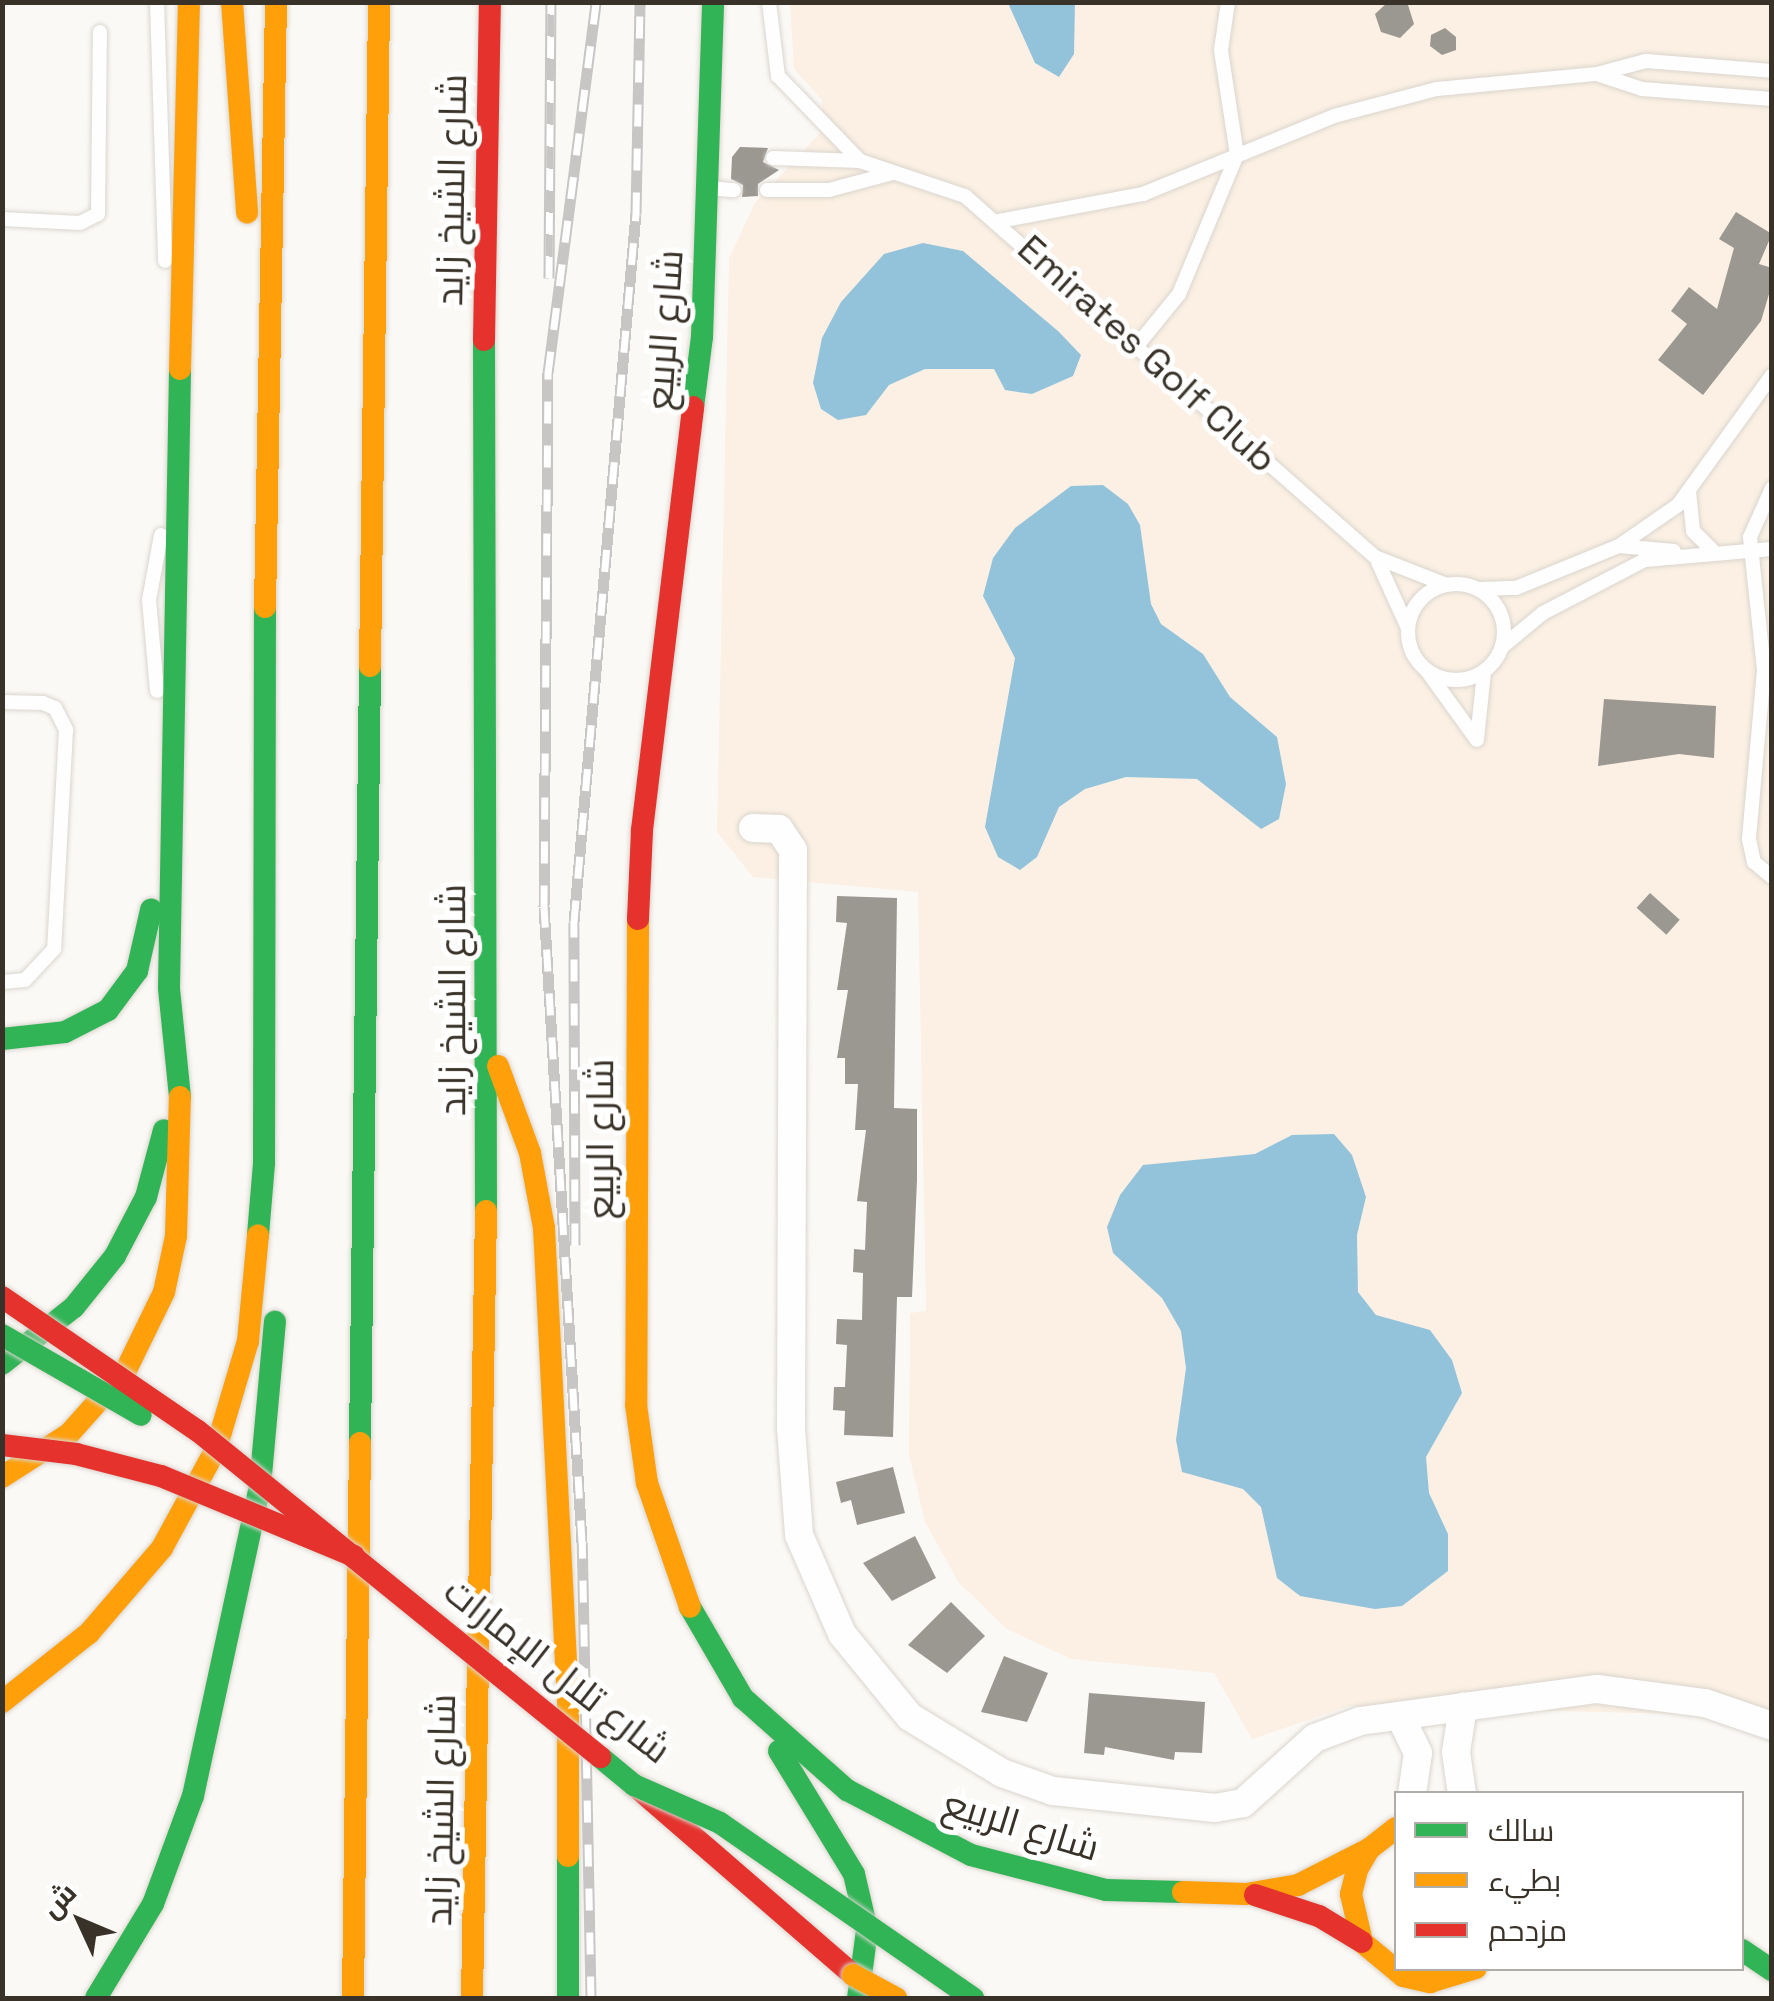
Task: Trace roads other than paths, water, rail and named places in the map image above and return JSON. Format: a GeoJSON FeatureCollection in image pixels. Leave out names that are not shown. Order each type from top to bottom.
{"type":"FeatureCollection","features":[{"type":"Feature","properties":{"kind":"main road"},"geometry":{"type":"LineString","coordinates":[[2,1477],[90,1414],[126,1370],[158,1306],[178,1207],[181,1110],[174,1036],[170,798],[190,2]]}},
{"type":"Feature","properties":{"kind":"main road"},"geometry":{"type":"LineString","coordinates":[[232,2],[250,253],[266,352]]}},
{"type":"Feature","properties":{"kind":"main road"},"geometry":{"type":"LineString","coordinates":[[2,1702],[115,1607],[162,1548],[200,1483],[229,1413],[248,1341],[264,1163],[266,352],[276,2]]}},
{"type":"Feature","properties":{"kind":"main road","name":"شارع الشيخ زايد"},"geometry":{"type":"LineString","coordinates":[[353,1998],[379,2]]}},
{"type":"Feature","properties":{"kind":"main road","name":"شارع الشيخ زايد"},"geometry":{"type":"LineString","coordinates":[[472,1998],[489,1046],[484,272],[490,2]]}},
{"type":"Feature","properties":{"kind":"main road","name":"شارع الربيع"},"geometry":{"type":"LineString","coordinates":[[713,2],[720,157],[708,188],[697,398],[638,897],[636,1405],[647,1483],[669,1559],[701,1631],[743,1698],[847,1790],[971,1855],[1106,1890],[1246,1894],[1295,1906],[1362,1942],[1394,1969]]}},
{"type":"Feature","properties":{"kind":"main road"},"geometry":{"type":"LineString","coordinates":[[2,1038],[81,1027],[130,986],[143,956],[170,798]]}},
{"type":"Feature","properties":{"kind":"main road"},"geometry":{"type":"LineString","coordinates":[[2,1364],[74,1307],[132,1227],[157,1166],[174,1036]]}},
{"type":"Feature","properties":{"kind":"main road"},"geometry":{"type":"LineString","coordinates":[[489,1046],[530,1153],[544,1228],[568,1696],[568,1998]]}},
{"type":"Feature","properties":{"kind":"main road"},"geometry":{"type":"LineString","coordinates":[[96,1998],[136,1939],[182,1833],[260,1486],[277,1269],[264,1163]]}},
{"type":"Feature","properties":{"kind":"main road"},"geometry":{"type":"LineString","coordinates":[[2,1297],[106,1362],[231,1458]]}},
{"type":"Feature","properties":{"kind":"main road"},"geometry":{"type":"LineString","coordinates":[[2,1335],[128,1408],[231,1458]]}},
{"type":"Feature","properties":{"kind":"main road"},"geometry":{"type":"LineString","coordinates":[[2,1446],[76,1454],[161,1476],[354,1556]]}},
{"type":"Feature","properties":{"kind":"main road","name":"شارع تلال الإمارات"},"geometry":{"type":"LineString","coordinates":[[231,1458],[634,1785],[720,1823],[973,1998]]}},
{"type":"Feature","properties":{"kind":"main road"},"geometry":{"type":"LineString","coordinates":[[743,1698],[854,1874],[867,1930],[858,1998]]}},
{"type":"Feature","properties":{"kind":"main road"},"geometry":{"type":"LineString","coordinates":[[634,1785],[853,1975],[870,1998]]}},
{"type":"Feature","properties":{"kind":"main road"},"geometry":{"type":"LineString","coordinates":[[1362,1942],[1351,1894],[1387,1832]]}},
{"type":"Feature","properties":{"kind":"main road","name":"شارع الربيع"},"geometry":{"type":"LineString","coordinates":[[1246,1894],[1311,1880],[1387,1832]]}},
{"type":"Feature","properties":{"kind":"main road"},"geometry":{"type":"LineString","coordinates":[[1744,1951],[1772,1970]]}},
{"type":"Feature","properties":{"kind":"main road","name":"شارع الربيع"},"geometry":{"type":"LineString","coordinates":[[1397,1971],[1430,1982],[1466,1971]]}},
{"type":"Feature","properties":{"kind":"main road"},"geometry":{"type":"LineString","coordinates":[[853,1975],[896,1998]]}},
{"type":"Feature","properties":{"kind":"street"},"geometry":{"type":"LineString","coordinates":[[753,828],[779,830],[793,850],[791,1482],[817,1586],[873,1678],[910,1716],[986,1765],[1053,1791],[1106,1801],[1229,1808],[1256,1796],[1329,1730],[1400,1716],[1597,1690],[1651,1692],[1772,1726]]}},
{"type":"Feature","properties":{"kind":"street"},"geometry":{"type":"LineString","coordinates":[[1400,1716],[1416,1743],[1415,1784],[1460,1784],[1463,1707]]}},
{"type":"Feature","properties":{"kind":"lane"},"geometry":{"type":"LineString","coordinates":[[157,2],[159,194],[180,377]]}},
{"type":"Feature","properties":{"kind":"lane"},"geometry":{"type":"LineString","coordinates":[[769,2],[778,76],[860,161]]}},
{"type":"Feature","properties":{"kind":"lane"},"geometry":{"type":"LineString","coordinates":[[1135,348],[1178,294],[1237,156],[1221,50],[1228,2]]}},
{"type":"Feature","properties":{"kind":"lane"},"geometry":{"type":"LineString","coordinates":[[2,219],[80,223],[98,214],[100,32]]}},
{"type":"Feature","properties":{"kind":"lane"},"geometry":{"type":"LineString","coordinates":[[999,221],[1143,194],[1334,116],[1420,93],[1597,74],[1663,61],[1772,71]]}},
{"type":"Feature","properties":{"kind":"lane"},"geometry":{"type":"LineString","coordinates":[[1597,74],[1642,89],[1772,98]]}},
{"type":"Feature","properties":{"kind":"lane","name":"Emirates Golf Club"},"geometry":{"type":"LineString","coordinates":[[773,158],[860,161],[956,191],[999,221],[1135,348],[1374,558]]}},
{"type":"Feature","properties":{"kind":"lane","name":"Emirates Golf Club"},"geometry":{"type":"LineString","coordinates":[[767,190],[814,192],[905,174]]}},
{"type":"Feature","properties":{"kind":"lane"},"geometry":{"type":"LineString","coordinates":[[708,188],[734,190]]}},
{"type":"Feature","properties":{"kind":"lane"},"geometry":{"type":"LineString","coordinates":[[1374,558],[1447,585],[1516,588],[1620,546],[1666,518],[1772,375]]}},
{"type":"Feature","properties":{"kind":"lane"},"geometry":{"type":"LineString","coordinates":[[1772,488],[1756,513],[1751,549],[1768,674],[1749,840],[1754,862],[1772,877]]}},
{"type":"Feature","properties":{"kind":"lane"},"geometry":{"type":"LineString","coordinates":[[1689,490],[1694,531],[1713,551]]}},
{"type":"Feature","properties":{"kind":"lane"},"geometry":{"type":"LineString","coordinates":[[1620,546],[1679,553],[1772,550]]}},
{"type":"Feature","properties":{"kind":"lane"},"geometry":{"type":"LineString","coordinates":[[1374,558],[1408,630],[1410,645],[1477,740],[1484,672],[1531,620],[1628,566],[1679,553]]}},
{"type":"Feature","properties":{"kind":"lane"},"geometry":{"type":"LineString","coordinates":[[1408,630],[1420,601],[1447,585]]}},
{"type":"Feature","properties":{"kind":"lane"},"geometry":{"type":"LineString","coordinates":[[1476,589],[1498,607],[1502,648]]}},
{"type":"Feature","properties":{"kind":"lane"},"geometry":{"type":"LineString","coordinates":[[1427,670],[1455,680],[1484,672]]}},
{"type":"Feature","properties":{"kind":"lane"},"geometry":{"type":"LineString","coordinates":[[2,702],[44,702],[63,718],[66,730],[54,949],[26,980],[2,982]]}},
{"type":"Feature","properties":{"kind":"water"},"geometry":{"type":"Polygon","coordinates":[[[1008,3],[1075,3],[1074,54],[1059,77],[1035,63],[1008,3]]]}},
{"type":"Feature","properties":{"kind":"water"},"geometry":{"type":"Polygon","coordinates":[[[923,243],[963,251],[1058,331],[1081,355],[1073,376],[1032,394],[1005,390],[994,369],[925,369],[889,385],[866,415],[838,420],[821,409],[813,383],[822,338],[841,302],[884,254],[923,243]]]}},
{"type":"Feature","properties":{"kind":"water"},"geometry":{"type":"Polygon","coordinates":[[[1103,485],[1128,504],[1140,525],[1151,604],[1161,624],[1203,654],[1230,697],[1277,737],[1286,784],[1279,819],[1261,829],[1197,779],[1126,777],[1085,789],[1059,807],[1037,857],[1020,870],[998,857],[985,827],[1015,658],[983,596],[993,558],[1015,528],[1071,486],[1103,485]]]}},
{"type":"Feature","properties":{"kind":"water"},"geometry":{"type":"Polygon","coordinates":[[[1334,1134],[1352,1155],[1366,1197],[1357,1235],[1358,1292],[1376,1315],[1430,1330],[1452,1360],[1462,1393],[1426,1457],[1429,1493],[1448,1534],[1448,1571],[1402,1606],[1375,1609],[1300,1596],[1277,1578],[1261,1507],[1243,1489],[1182,1472],[1176,1440],[1186,1368],[1181,1331],[1162,1298],[1113,1253],[1107,1227],[1120,1195],[1143,1165],[1255,1154],[1292,1135],[1334,1134]]]}},
{"type":"Feature","properties":{"kind":"railway"},"geometry":{"type":"LineString","coordinates":[[549,278],[551,2]]}},
{"type":"Feature","properties":{"kind":"railway"},"geometry":{"type":"LineString","coordinates":[[591,1998],[582,1542],[544,907],[548,373],[596,2]]}},
{"type":"Feature","properties":{"kind":"railway"},"geometry":{"type":"LineString","coordinates":[[575,1245],[574,922],[636,214],[640,2]]}}]}
